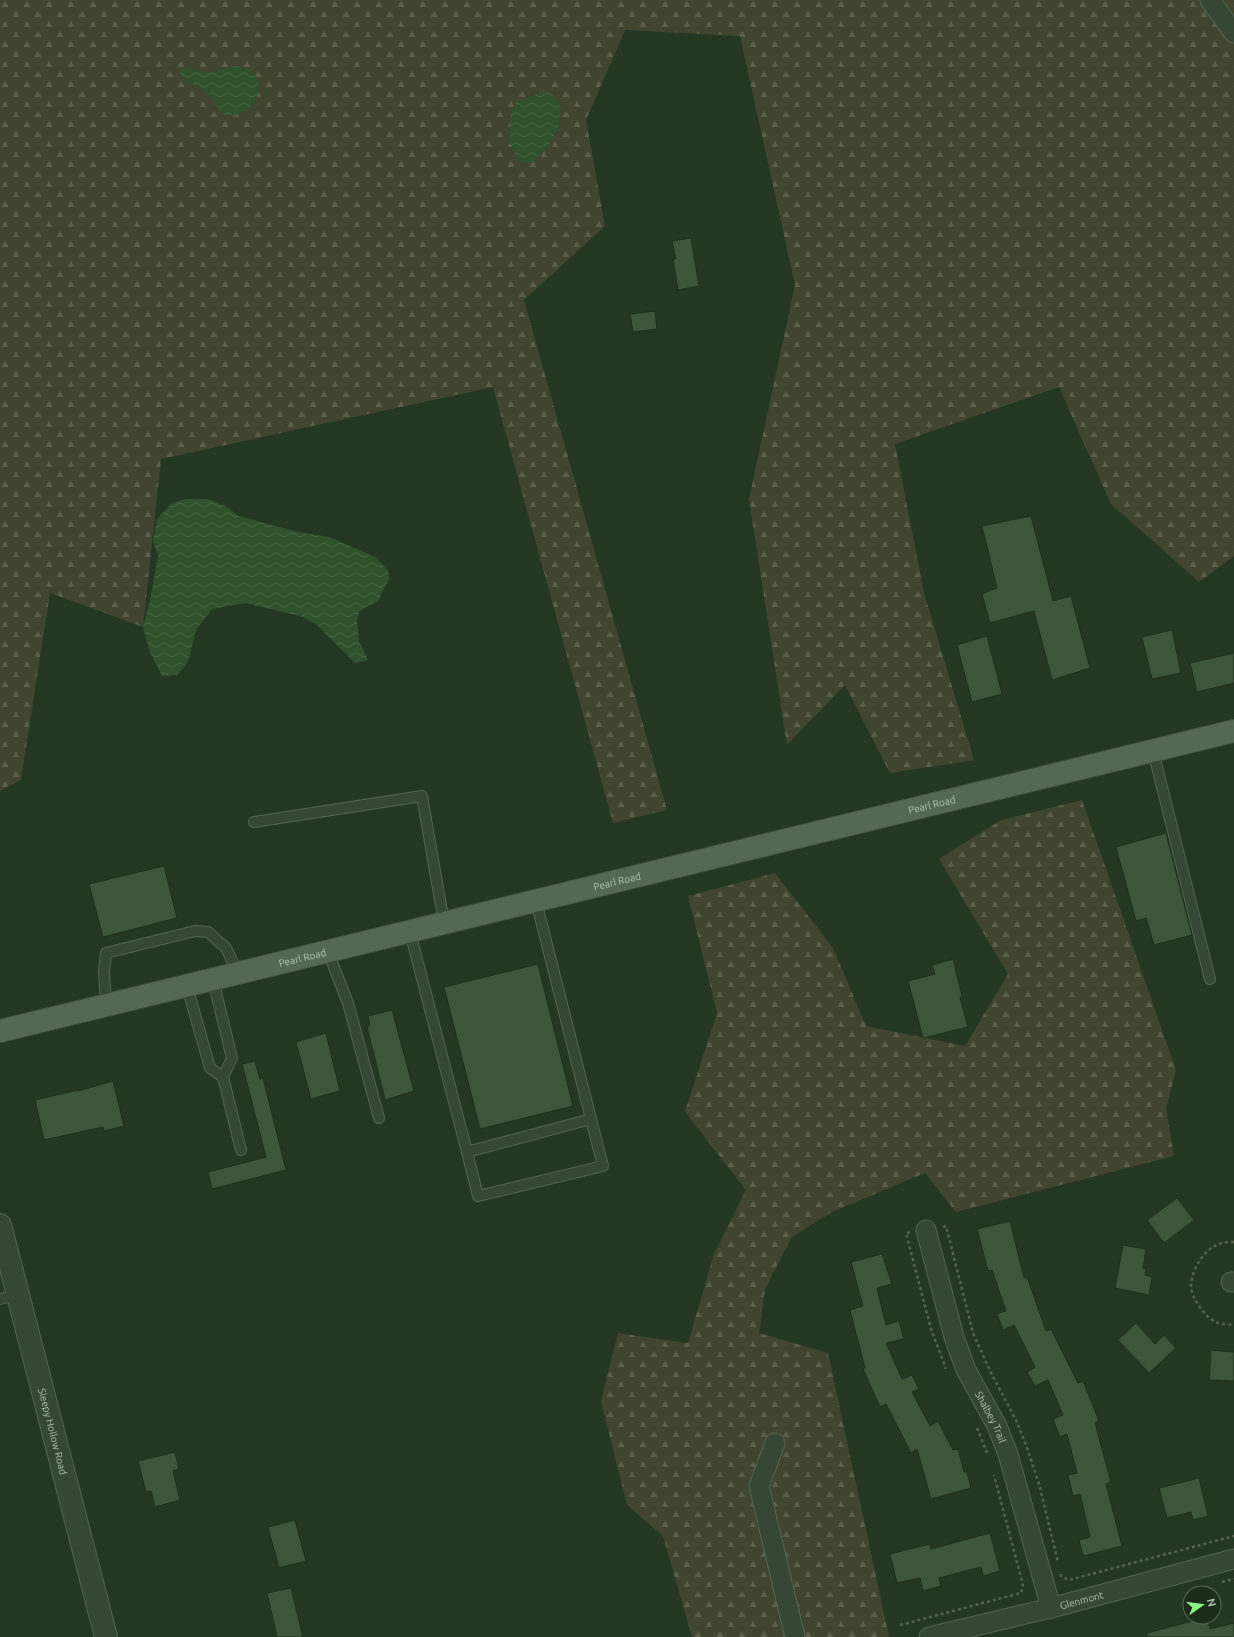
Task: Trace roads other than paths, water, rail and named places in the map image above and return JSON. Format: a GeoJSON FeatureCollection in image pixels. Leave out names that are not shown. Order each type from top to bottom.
{"type":"FeatureCollection","features":[{"type":"Feature","properties":{"kind":"main road","name":"Pearl Road"},"geometry":{"type":"LineString","coordinates":[[0,1032],[1234,731]]}},
{"type":"Feature","properties":{"kind":"street"},"geometry":{"type":"LineString","coordinates":[[1210,0],[1234,33]]}},
{"type":"Feature","properties":{"kind":"street","name":"Sleepy Hollow Road"},"geometry":{"type":"LineString","coordinates":[[0,1225],[9,1297],[106,1637]]}},
{"type":"Feature","properties":{"kind":"street","name":"Shalbey Trail"},"geometry":{"type":"LineString","coordinates":[[926,1230],[954,1337],[966,1370],[997,1426],[1008,1454],[1051,1608]]}},
{"type":"Feature","properties":{"kind":"street"},"geometry":{"type":"LineString","coordinates":[[774,1443],[759,1486],[795,1637]]}},
{"type":"Feature","properties":{"kind":"street","name":"Glenmont"},"geometry":{"type":"LineString","coordinates":[[929,1637],[1051,1608],[1234,1558]]}},
{"type":"Feature","properties":{"kind":"lane"},"geometry":{"type":"LineString","coordinates":[[1153,751],[1210,979]]}},
{"type":"Feature","properties":{"kind":"lane"},"geometry":{"type":"LineString","coordinates":[[254,822],[422,796],[444,923]]}},
{"type":"Feature","properties":{"kind":"lane"},"geometry":{"type":"LineString","coordinates":[[410,932],[478,1196],[603,1166],[536,901]]}},
{"type":"Feature","properties":{"kind":"lane"},"geometry":{"type":"LineString","coordinates":[[106,1006],[104,971],[106,953],[195,931],[208,932],[226,948],[238,973]]}},
{"type":"Feature","properties":{"kind":"lane"},"geometry":{"type":"LineString","coordinates":[[328,952],[348,1003],[379,1118]]}},
{"type":"Feature","properties":{"kind":"lane"},"geometry":{"type":"LineString","coordinates":[[213,980],[232,1058],[223,1077],[241,1150]]}},
{"type":"Feature","properties":{"kind":"lane"},"geometry":{"type":"LineString","coordinates":[[187,986],[210,1068],[223,1077]]}},
{"type":"Feature","properties":{"kind":"lane"},"geometry":{"type":"LineString","coordinates":[[467,1152],[591,1119]]}},
{"type":"Feature","properties":{"kind":"water"},"geometry":{"type":"Polygon","coordinates":[[[236,66],[247,68],[254,74],[258,80],[259,87],[255,101],[250,107],[245,111],[232,116],[223,114],[207,93],[180,75],[181,69],[190,68],[209,73],[236,66]]]}},
{"type":"Feature","properties":{"kind":"water"},"geometry":{"type":"Polygon","coordinates":[[[542,92],[549,92],[556,98],[561,108],[558,129],[548,146],[531,162],[519,161],[510,143],[511,115],[515,103],[542,92]]]}},
{"type":"Feature","properties":{"kind":"water"},"geometry":{"type":"Polygon","coordinates":[[[186,499],[208,499],[225,506],[239,516],[298,532],[329,537],[375,557],[388,570],[389,579],[378,601],[360,611],[357,619],[359,641],[368,660],[355,663],[316,624],[300,616],[245,603],[212,609],[196,630],[188,662],[177,675],[162,676],[149,650],[143,627],[150,600],[158,556],[153,541],[157,519],[172,503],[186,499]]]}}]}
